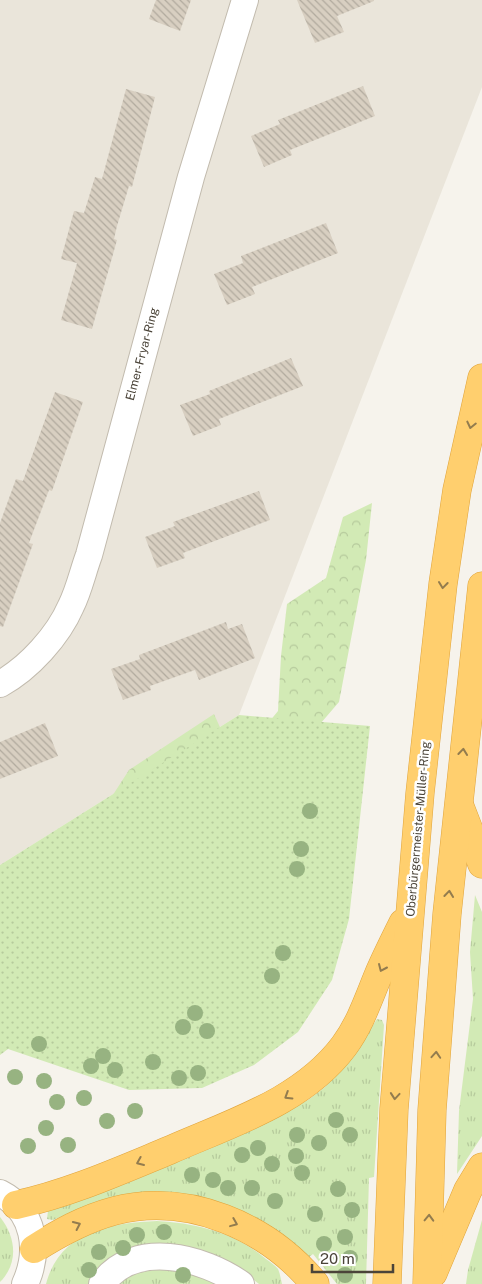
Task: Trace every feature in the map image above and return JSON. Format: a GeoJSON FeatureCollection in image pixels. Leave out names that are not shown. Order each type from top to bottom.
{"type":"FeatureCollection","features":[{"type":"Feature","properties":{"kind":"highway","name":"Oberbürgermeister-Müller-Ring"},"geometry":{"type":"LineString","coordinates":[[387,1284],[394,1110],[410,908],[442,584],[457,490],[482,378]]}},
{"type":"Feature","properties":{"kind":"highway"},"geometry":{"type":"LineString","coordinates":[[428,1284],[432,1110],[458,801],[482,586]]}},
{"type":"Feature","properties":{"kind":"highway"},"geometry":{"type":"LineString","coordinates":[[458,801],[482,864]]}},
{"type":"Feature","properties":{"kind":"highway"},"geometry":{"type":"LineString","coordinates":[[8,1199],[51,1197],[104,1178],[269,1106],[306,1084],[344,1046],[363,1014],[410,908]]}},
{"type":"Feature","properties":{"kind":"highway"},"geometry":{"type":"LineString","coordinates":[[428,1284],[468,1190],[482,1167]]}},
{"type":"Feature","properties":{"kind":"highway"},"geometry":{"type":"LineString","coordinates":[[34,1249],[61,1232],[87,1220],[114,1211],[166,1205],[212,1215],[247,1228],[270,1242],[293,1261],[315,1284]]}},
{"type":"Feature","properties":{"kind":"street","name":"Elmer-Fryar-Ring"},"geometry":{"type":"LineString","coordinates":[[0,684],[17,675],[53,636],[71,606],[89,555],[194,167],[245,0]]}},
{"type":"Feature","properties":{"kind":"street"},"geometry":{"type":"LineString","coordinates":[[8,1199],[24,1215],[31,1230],[34,1249],[32,1268],[25,1284]]}},
{"type":"Feature","properties":{"kind":"street"},"geometry":{"type":"LineString","coordinates":[[102,1284],[122,1265],[132,1261],[166,1256],[211,1267],[241,1284]]}},
{"type":"Feature","properties":{"kind":"shaded area"},"geometry":{"type":"Polygon","coordinates":[[[0,0],[482,0],[482,87],[239,715],[0,865],[0,0]]]}},
{"type":"Feature","properties":{"kind":"green space"},"geometry":{"type":"Polygon","coordinates":[[[372,503],[366,560],[339,702],[302,745],[96,821],[129,770],[214,714],[228,745],[252,743],[278,711],[281,656],[287,604],[326,578],[343,517],[372,503]]]}},
{"type":"Feature","properties":{"kind":"green space"},"geometry":{"type":"Polygon","coordinates":[[[239,715],[370,726],[349,919],[332,980],[298,1032],[254,1065],[202,1088],[129,1090],[8,1049],[0,1055],[0,865],[239,715]]]}},
{"type":"Feature","properties":{"kind":"green space"},"geometry":{"type":"Polygon","coordinates":[[[475,895],[482,912],[482,1136],[457,1174],[459,1111],[473,999],[470,952],[475,895]]]}},
{"type":"Feature","properties":{"kind":"green space"},"geometry":{"type":"Polygon","coordinates":[[[377,1019],[382,1020],[384,1025],[374,1177],[369,1178],[366,1284],[337,1284],[313,1254],[308,1258],[268,1225],[249,1215],[80,1209],[53,1220],[47,1219],[48,1211],[125,1184],[239,1136],[308,1100],[325,1087],[352,1057],[377,1019]]]}},
{"type":"Feature","properties":{"kind":"green space"},"geometry":{"type":"Polygon","coordinates":[[[0,1217],[12,1241],[13,1258],[6,1275],[0,1282],[0,1217]]]}},
{"type":"Feature","properties":{"kind":"green space"},"geometry":{"type":"Polygon","coordinates":[[[482,1220],[482,1284],[466,1284],[468,1270],[482,1220]]]}},
{"type":"Feature","properties":{"kind":"green space"},"geometry":{"type":"Polygon","coordinates":[[[157,1221],[201,1227],[242,1242],[278,1269],[282,1284],[259,1284],[237,1266],[213,1254],[135,1247],[119,1253],[107,1261],[90,1284],[46,1284],[53,1266],[63,1252],[75,1241],[89,1233],[122,1224],[157,1221]]]}},
{"type":"Feature","properties":{"kind":"green space"},"geometry":{"type":"Polygon","coordinates":[[[171,1266],[221,1284],[116,1284],[130,1273],[171,1266]]]}},
{"type":"Feature","properties":{"kind":"building"},"geometry":{"type":"Polygon","coordinates":[[[156,0],[191,0],[180,31],[149,19],[156,0]]]}},
{"type":"Feature","properties":{"kind":"building"},"geometry":{"type":"Polygon","coordinates":[[[297,0],[374,1],[337,16],[344,32],[315,43],[297,0]]]}},
{"type":"Feature","properties":{"kind":"building"},"geometry":{"type":"Polygon","coordinates":[[[363,86],[375,116],[290,150],[292,155],[264,167],[251,136],[280,124],[278,120],[363,86]]]}},
{"type":"Feature","properties":{"kind":"building"},"geometry":{"type":"Polygon","coordinates":[[[126,89],[155,97],[132,187],[129,186],[117,226],[114,239],[117,240],[92,329],[61,320],[77,263],[61,259],[74,211],[84,213],[95,177],[102,179],[126,89]]]}},
{"type":"Feature","properties":{"kind":"building"},"geometry":{"type":"Polygon","coordinates":[[[326,223],[338,253],[252,287],[255,294],[227,305],[214,274],[243,263],[241,256],[326,223]]]}},
{"type":"Feature","properties":{"kind":"building"},"geometry":{"type":"Polygon","coordinates":[[[291,358],[303,386],[219,419],[221,425],[193,436],[180,405],[210,394],[209,391],[291,358]]]}},
{"type":"Feature","properties":{"kind":"building"},"geometry":{"type":"Polygon","coordinates":[[[55,392],[83,402],[52,491],[49,490],[29,543],[33,544],[3,627],[0,626],[0,523],[16,479],[23,481],[55,392]]]}},
{"type":"Feature","properties":{"kind":"building"},"geometry":{"type":"Polygon","coordinates":[[[259,491],[270,520],[183,553],[185,558],[157,568],[145,537],[175,526],[173,522],[259,491]]]}},
{"type":"Feature","properties":{"kind":"building"},"geometry":{"type":"Polygon","coordinates":[[[226,622],[228,629],[242,624],[255,658],[199,680],[195,670],[150,686],[151,690],[123,700],[111,669],[140,659],[139,655],[226,622]]]}},
{"type":"Feature","properties":{"kind":"building"},"geometry":{"type":"Polygon","coordinates":[[[45,723],[58,756],[0,779],[0,742],[45,723]]]}}]}
